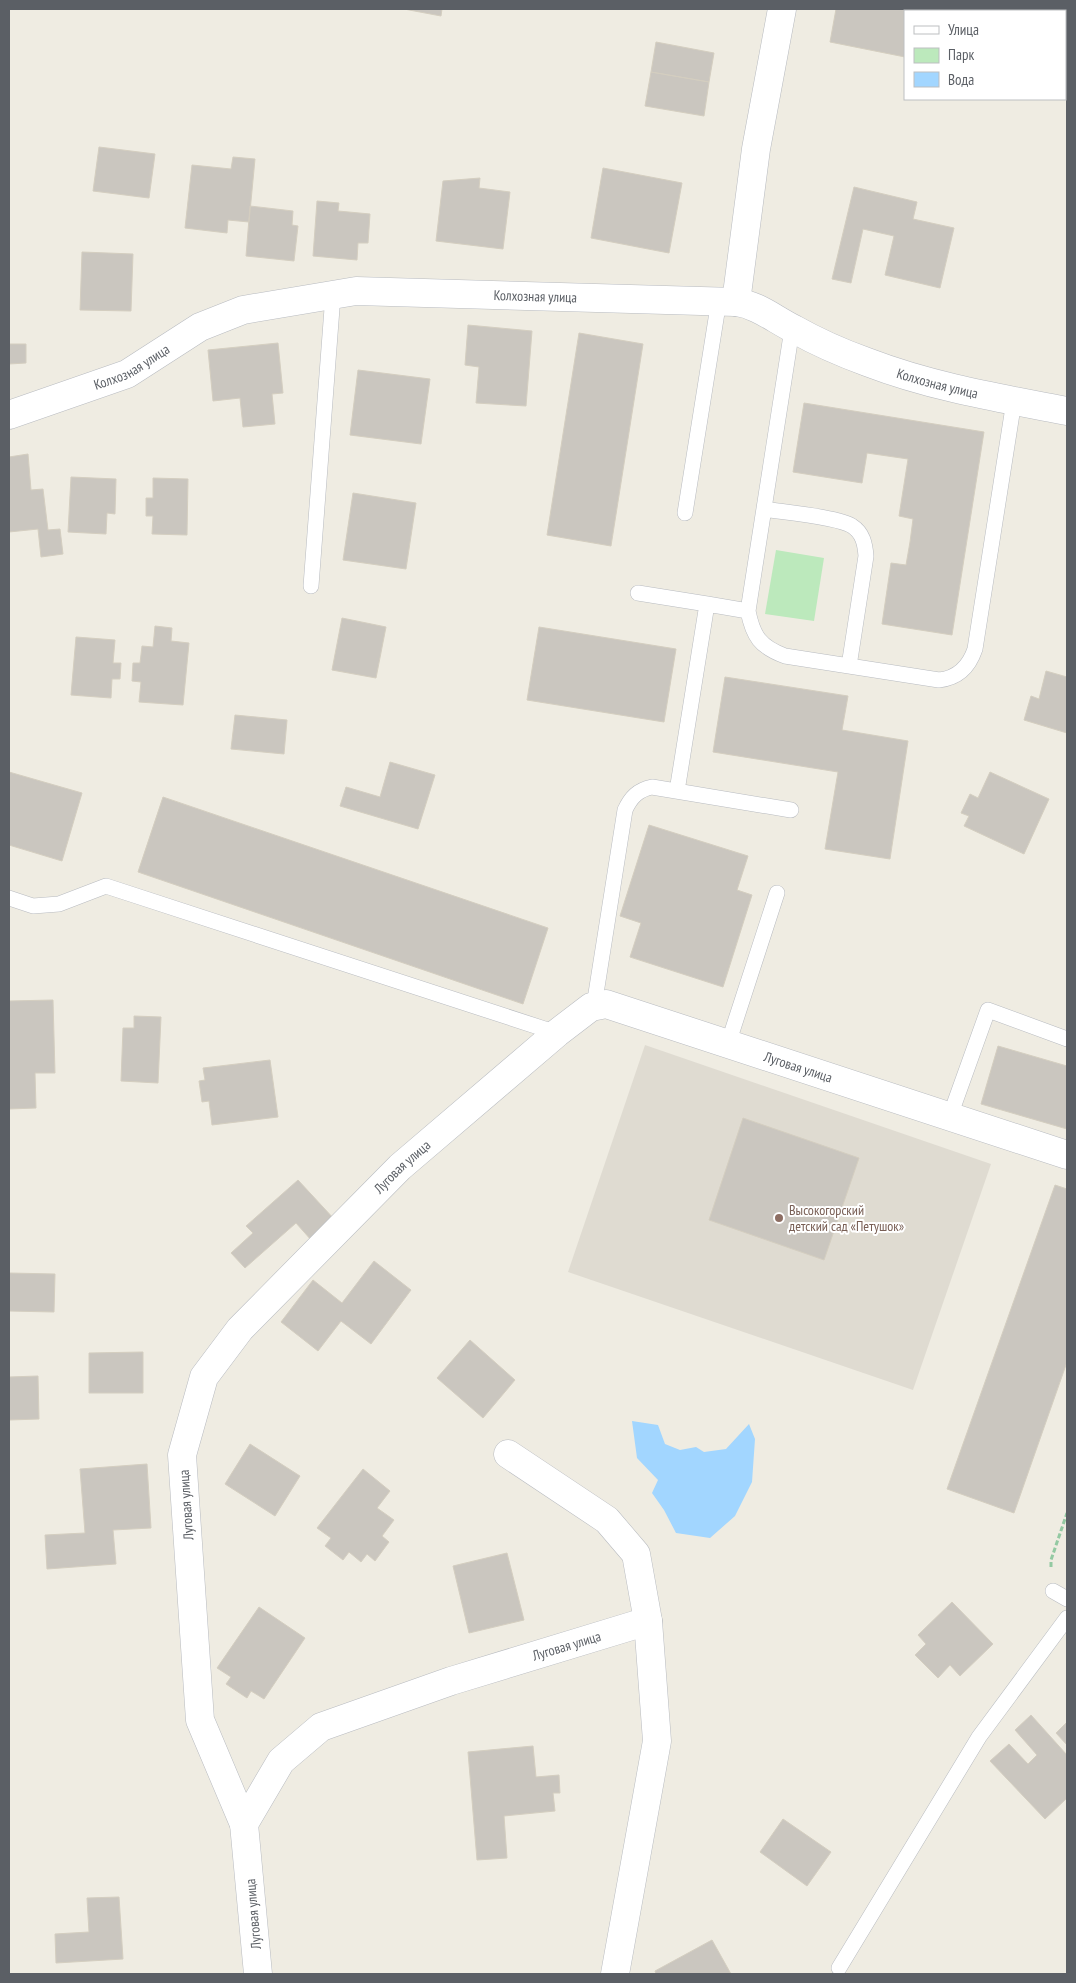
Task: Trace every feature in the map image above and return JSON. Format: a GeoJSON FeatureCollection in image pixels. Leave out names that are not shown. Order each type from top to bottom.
{"type":"FeatureCollection","features":[{"type":"Feature","properties":{"kind":"street"},"geometry":{"type":"LineString","coordinates":[[727,301],[782,9]]}},
{"type":"Feature","properties":{"kind":"street","name":"Колхозная улица"},"geometry":{"type":"LineString","coordinates":[[9,415],[127,374],[200,327],[243,310],[356,291],[727,301],[754,306],[792,329],[858,359],[910,378],[954,389],[1067,411]]}},
{"type":"Feature","properties":{"kind":"street","name":"Луговая улица"},"geometry":{"type":"LineString","coordinates":[[258,1974],[244,1824],[200,1720],[182,1455],[204,1376],[240,1329],[400,1167],[557,1033],[594,1006],[606,1004],[1067,1155]]}},
{"type":"Feature","properties":{"kind":"street"},"geometry":{"type":"LineString","coordinates":[[508,1454],[608,1520],[636,1554],[648,1620],[657,1741],[615,1974]]}},
{"type":"Feature","properties":{"kind":"street","name":"Луговая улица"},"geometry":{"type":"LineString","coordinates":[[244,1824],[281,1761],[322,1727],[451,1681],[648,1620]]}},
{"type":"Feature","properties":{"kind":"lane"},"geometry":{"type":"LineString","coordinates":[[311,586],[333,294]]}},
{"type":"Feature","properties":{"kind":"lane"},"geometry":{"type":"LineString","coordinates":[[685,513],[727,301]]}},
{"type":"Feature","properties":{"kind":"lane"},"geometry":{"type":"LineString","coordinates":[[792,329],[748,611],[751,628],[760,642],[770,651],[785,656],[938,680],[957,675],[971,661],[975,649],[1014,401]]}},
{"type":"Feature","properties":{"kind":"lane"},"geometry":{"type":"LineString","coordinates":[[764,509],[844,521],[860,533],[865,544],[866,556],[849,666]]}},
{"type":"Feature","properties":{"kind":"lane"},"geometry":{"type":"LineString","coordinates":[[638,594],[748,611]]}},
{"type":"Feature","properties":{"kind":"lane"},"geometry":{"type":"LineString","coordinates":[[677,792],[707,604]]}},
{"type":"Feature","properties":{"kind":"lane"},"geometry":{"type":"LineString","coordinates":[[594,1006],[625,810],[630,800],[643,789],[652,787],[792,810]]}},
{"type":"Feature","properties":{"kind":"lane"},"geometry":{"type":"LineString","coordinates":[[9,898],[33,906],[58,904],[106,886],[557,1033]]}},
{"type":"Feature","properties":{"kind":"lane"},"geometry":{"type":"LineString","coordinates":[[728,1044],[777,892]]}},
{"type":"Feature","properties":{"kind":"lane"},"geometry":{"type":"LineString","coordinates":[[950,1116],[988,1010],[1067,1039]]}},
{"type":"Feature","properties":{"kind":"lane"},"geometry":{"type":"LineString","coordinates":[[1053,1591],[1067,1599]]}},
{"type":"Feature","properties":{"kind":"lane"},"geometry":{"type":"LineString","coordinates":[[839,1968],[979,1737],[1067,1618]]}},
{"type":"Feature","properties":{"kind":"path"},"geometry":{"type":"LineString","coordinates":[[1053,1591],[1051,1560],[1067,1513]]}},
{"type":"Feature","properties":{"kind":"shaded area","name":"Высокогорский детский сад «Петушок»"},"geometry":{"type":"Polygon","coordinates":[[[645,1045],[991,1164],[913,1390],[568,1272],[645,1045]]]}},
{"type":"Feature","properties":{"kind":"green space"},"geometry":{"type":"Polygon","coordinates":[[[776,550],[824,558],[814,621],[765,614],[776,550]]]}},
{"type":"Feature","properties":{"kind":"water"},"geometry":{"type":"Polygon","coordinates":[[[632,1421],[658,1425],[665,1444],[680,1450],[696,1447],[704,1452],[726,1449],[749,1424],[755,1439],[752,1482],[735,1516],[710,1538],[676,1533],[664,1510],[652,1493],[658,1480],[637,1458],[632,1421]]]}},
{"type":"Feature","properties":{"kind":"building"},"geometry":{"type":"Polygon","coordinates":[[[404,9],[442,9],[441,16],[404,9]]]}},
{"type":"Feature","properties":{"kind":"building"},"geometry":{"type":"Polygon","coordinates":[[[836,9],[944,9],[904,10],[904,57],[830,42],[836,9]]]}},
{"type":"Feature","properties":{"kind":"building"},"geometry":{"type":"Polygon","coordinates":[[[979,9],[984,10],[962,10],[979,9]]]}},
{"type":"Feature","properties":{"kind":"building"},"geometry":{"type":"Polygon","coordinates":[[[989,9],[1040,10],[988,10],[989,9]]]}},
{"type":"Feature","properties":{"kind":"building"},"geometry":{"type":"Polygon","coordinates":[[[656,42],[714,53],[709,82],[651,72],[656,42]]]}},
{"type":"Feature","properties":{"kind":"building"},"geometry":{"type":"Polygon","coordinates":[[[651,72],[709,82],[704,116],[645,106],[651,72]]]}},
{"type":"Feature","properties":{"kind":"building"},"geometry":{"type":"Polygon","coordinates":[[[99,147],[155,154],[149,198],[93,191],[99,147]]]}},
{"type":"Feature","properties":{"kind":"building"},"geometry":{"type":"Polygon","coordinates":[[[233,157],[255,159],[249,222],[228,220],[227,233],[185,228],[192,165],[231,169],[233,157]]]}},
{"type":"Feature","properties":{"kind":"building"},"geometry":{"type":"Polygon","coordinates":[[[603,168],[682,183],[669,253],[591,238],[603,168]]]}},
{"type":"Feature","properties":{"kind":"building"},"geometry":{"type":"Polygon","coordinates":[[[480,178],[479,188],[510,192],[503,249],[436,241],[443,181],[480,178]]]}},
{"type":"Feature","properties":{"kind":"building"},"geometry":{"type":"Polygon","coordinates":[[[854,187],[917,202],[913,219],[954,228],[940,288],[885,275],[894,236],[863,229],[851,283],[832,279],[854,187]]]}},
{"type":"Feature","properties":{"kind":"building"},"geometry":{"type":"Polygon","coordinates":[[[317,201],[339,203],[338,211],[370,214],[368,243],[358,243],[357,260],[313,256],[317,201]]]}},
{"type":"Feature","properties":{"kind":"building"},"geometry":{"type":"Polygon","coordinates":[[[250,206],[293,211],[292,225],[298,226],[294,261],[246,256],[250,206]]]}},
{"type":"Feature","properties":{"kind":"building"},"geometry":{"type":"Polygon","coordinates":[[[82,252],[133,254],[131,311],[80,310],[82,252]]]}},
{"type":"Feature","properties":{"kind":"building"},"geometry":{"type":"Polygon","coordinates":[[[468,325],[532,331],[526,406],[476,403],[479,367],[465,365],[468,325]]]}},
{"type":"Feature","properties":{"kind":"building"},"geometry":{"type":"Polygon","coordinates":[[[579,333],[643,344],[611,546],[547,535],[579,333]]]}},
{"type":"Feature","properties":{"kind":"building"},"geometry":{"type":"Polygon","coordinates":[[[278,343],[283,393],[272,394],[275,424],[243,427],[240,398],[213,401],[208,350],[278,343]]]}},
{"type":"Feature","properties":{"kind":"building"},"geometry":{"type":"Polygon","coordinates":[[[9,344],[26,344],[26,363],[9,364],[9,344]]]}},
{"type":"Feature","properties":{"kind":"building"},"geometry":{"type":"Polygon","coordinates":[[[358,370],[430,379],[421,444],[350,435],[358,370]]]}},
{"type":"Feature","properties":{"kind":"building"},"geometry":{"type":"Polygon","coordinates":[[[804,403],[984,432],[952,635],[882,624],[891,563],[906,565],[910,542],[913,519],[899,516],[908,459],[867,453],[862,483],[793,472],[804,403]]]}},
{"type":"Feature","properties":{"kind":"building"},"geometry":{"type":"Polygon","coordinates":[[[28,454],[31,490],[43,489],[48,530],[60,529],[63,554],[41,557],[38,529],[9,532],[9,457],[28,454]]]}},
{"type":"Feature","properties":{"kind":"building"},"geometry":{"type":"Polygon","coordinates":[[[71,477],[116,479],[115,514],[107,513],[106,534],[68,532],[71,477]]]}},
{"type":"Feature","properties":{"kind":"building"},"geometry":{"type":"Polygon","coordinates":[[[153,478],[188,479],[187,535],[152,534],[153,516],[146,516],[146,498],[153,498],[153,478]]]}},
{"type":"Feature","properties":{"kind":"building"},"geometry":{"type":"Polygon","coordinates":[[[353,493],[416,503],[406,569],[343,560],[353,493]]]}},
{"type":"Feature","properties":{"kind":"building"},"geometry":{"type":"Polygon","coordinates":[[[342,618],[386,627],[376,678],[332,670],[342,618]]]}},
{"type":"Feature","properties":{"kind":"building"},"geometry":{"type":"Polygon","coordinates":[[[155,626],[172,628],[171,641],[189,643],[183,705],[139,702],[141,682],[132,681],[133,663],[140,663],[142,646],[153,647],[155,626]]]}},
{"type":"Feature","properties":{"kind":"building"},"geometry":{"type":"Polygon","coordinates":[[[539,627],[676,649],[664,722],[527,700],[539,627]]]}},
{"type":"Feature","properties":{"kind":"building"},"geometry":{"type":"Polygon","coordinates":[[[76,637],[115,640],[113,663],[121,663],[120,679],[112,679],[111,698],[71,695],[76,637]]]}},
{"type":"Feature","properties":{"kind":"building"},"geometry":{"type":"Polygon","coordinates":[[[1046,671],[1067,677],[1067,733],[1024,720],[1031,696],[1039,699],[1046,671]]]}},
{"type":"Feature","properties":{"kind":"building"},"geometry":{"type":"Polygon","coordinates":[[[725,677],[848,696],[842,730],[908,741],[890,859],[825,849],[838,772],[713,752],[725,677]]]}},
{"type":"Feature","properties":{"kind":"building"},"geometry":{"type":"Polygon","coordinates":[[[235,715],[287,720],[284,754],[231,749],[235,715]]]}},
{"type":"Feature","properties":{"kind":"building"},"geometry":{"type":"Polygon","coordinates":[[[390,762],[435,775],[418,829],[340,806],[346,787],[380,797],[390,762]]]}},
{"type":"Feature","properties":{"kind":"building"},"geometry":{"type":"Polygon","coordinates":[[[9,772],[82,793],[62,861],[9,845],[9,772]]]}},
{"type":"Feature","properties":{"kind":"building"},"geometry":{"type":"Polygon","coordinates":[[[990,772],[1049,799],[1024,854],[964,826],[969,816],[961,813],[970,794],[978,798],[990,772]]]}},
{"type":"Feature","properties":{"kind":"building"},"geometry":{"type":"Polygon","coordinates":[[[163,797],[548,928],[523,1004],[138,872],[163,797]]]}},
{"type":"Feature","properties":{"kind":"building"},"geometry":{"type":"Polygon","coordinates":[[[649,825],[748,856],[737,890],[752,895],[723,987],[630,957],[641,923],[620,916],[649,825]]]}},
{"type":"Feature","properties":{"kind":"building"},"geometry":{"type":"Polygon","coordinates":[[[53,1000],[55,1073],[35,1073],[36,1108],[9,1109],[9,1001],[53,1000]]]}},
{"type":"Feature","properties":{"kind":"building"},"geometry":{"type":"Polygon","coordinates":[[[134,1016],[161,1017],[158,1083],[121,1081],[123,1028],[134,1028],[134,1016]]]}},
{"type":"Feature","properties":{"kind":"building"},"geometry":{"type":"Polygon","coordinates":[[[998,1046],[1067,1066],[1067,1129],[981,1104],[998,1046]]]}},
{"type":"Feature","properties":{"kind":"building"},"geometry":{"type":"Polygon","coordinates":[[[270,1060],[278,1117],[212,1125],[209,1101],[202,1102],[199,1081],[205,1080],[203,1068],[270,1060]]]}},
{"type":"Feature","properties":{"kind":"building"},"geometry":{"type":"Polygon","coordinates":[[[743,1118],[859,1158],[824,1260],[709,1220],[743,1118]]]}},
{"type":"Feature","properties":{"kind":"building"},"geometry":{"type":"Polygon","coordinates":[[[298,1180],[335,1220],[312,1241],[296,1223],[245,1268],[231,1253],[253,1233],[246,1226],[298,1180]]]}},
{"type":"Feature","properties":{"kind":"building"},"geometry":{"type":"Polygon","coordinates":[[[1055,1185],[1067,1189],[1067,1362],[1014,1513],[947,1489],[1055,1185]]]}},
{"type":"Feature","properties":{"kind":"building"},"geometry":{"type":"Polygon","coordinates":[[[374,1261],[411,1290],[371,1344],[341,1321],[318,1351],[281,1322],[313,1280],[342,1303],[374,1261]]]}},
{"type":"Feature","properties":{"kind":"building"},"geometry":{"type":"Polygon","coordinates":[[[9,1273],[55,1274],[54,1312],[9,1311],[9,1273]]]}},
{"type":"Feature","properties":{"kind":"building"},"geometry":{"type":"Polygon","coordinates":[[[470,1340],[515,1380],[483,1418],[437,1378],[470,1340]]]}},
{"type":"Feature","properties":{"kind":"building"},"geometry":{"type":"Polygon","coordinates":[[[143,1352],[143,1393],[89,1393],[89,1353],[143,1352]]]}},
{"type":"Feature","properties":{"kind":"building"},"geometry":{"type":"Polygon","coordinates":[[[38,1376],[39,1419],[9,1420],[9,1377],[38,1376]]]}},
{"type":"Feature","properties":{"kind":"building"},"geometry":{"type":"Polygon","coordinates":[[[250,1444],[300,1476],[275,1516],[225,1484],[250,1444]]]}},
{"type":"Feature","properties":{"kind":"building"},"geometry":{"type":"Polygon","coordinates":[[[147,1464],[151,1528],[113,1530],[116,1564],[47,1569],[45,1535],[85,1533],[80,1469],[147,1464]]]}},
{"type":"Feature","properties":{"kind":"building"},"geometry":{"type":"Polygon","coordinates":[[[363,1469],[390,1491],[377,1508],[394,1520],[382,1536],[389,1542],[375,1561],[367,1554],[361,1562],[349,1552],[343,1560],[325,1546],[331,1538],[317,1528],[363,1469]]]}},
{"type":"Feature","properties":{"kind":"building"},"geometry":{"type":"Polygon","coordinates":[[[507,1553],[524,1620],[469,1633],[453,1566],[507,1553]]]}},
{"type":"Feature","properties":{"kind":"building"},"geometry":{"type":"Polygon","coordinates":[[[952,1602],[993,1644],[960,1676],[950,1665],[938,1678],[915,1655],[926,1644],[918,1635],[952,1602]]]}},
{"type":"Feature","properties":{"kind":"building"},"geometry":{"type":"Polygon","coordinates":[[[259,1607],[305,1638],[264,1699],[251,1691],[247,1698],[226,1684],[231,1677],[217,1668],[259,1607]]]}},
{"type":"Feature","properties":{"kind":"building"},"geometry":{"type":"Polygon","coordinates":[[[1031,1715],[1067,1755],[1067,1798],[1045,1819],[990,1761],[1009,1744],[1028,1764],[1037,1755],[1015,1730],[1031,1715]]]}},
{"type":"Feature","properties":{"kind":"building"},"geometry":{"type":"Polygon","coordinates":[[[1067,1722],[1067,1745],[1056,1733],[1067,1722]]]}},
{"type":"Feature","properties":{"kind":"building"},"geometry":{"type":"Polygon","coordinates":[[[533,1746],[536,1777],[559,1775],[560,1793],[553,1793],[555,1811],[504,1816],[507,1858],[477,1860],[468,1752],[533,1746]]]}},
{"type":"Feature","properties":{"kind":"building"},"geometry":{"type":"Polygon","coordinates":[[[783,1819],[831,1852],[807,1886],[760,1852],[783,1819]]]}},
{"type":"Feature","properties":{"kind":"building"},"geometry":{"type":"Polygon","coordinates":[[[119,1897],[123,1959],[56,1963],[55,1934],[89,1932],[87,1898],[119,1897]]]}},
{"type":"Feature","properties":{"kind":"building"},"geometry":{"type":"Polygon","coordinates":[[[712,1940],[731,1974],[656,1974],[655,1971],[712,1940]]]}},
{"type":"Feature","properties":{"kind":"place","name":"Высокогорский детский сад «Петушок»"},"geometry":{"type":"Point","coordinates":[779,1218]}}]}
